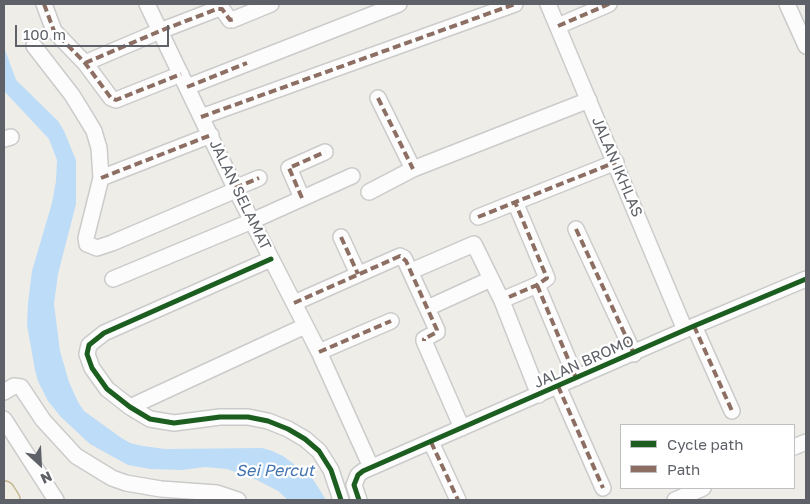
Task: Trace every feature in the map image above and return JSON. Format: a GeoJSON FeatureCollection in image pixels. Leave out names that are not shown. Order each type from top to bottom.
{"type":"FeatureCollection","features":[{"type":"Feature","properties":{"kind":"highway"},"geometry":{"type":"LineString","coordinates":[[4,492],[9,500]]}},
{"type":"Feature","properties":{"kind":"street"},"geometry":{"type":"LineString","coordinates":[[44,4],[54,31],[85,63],[111,98],[116,100],[184,80],[399,4]]}},
{"type":"Feature","properties":{"kind":"street","name":"JALAN SELAMAT"},"geometry":{"type":"LineString","coordinates":[[147,4],[236,189],[318,352],[371,467]]}},
{"type":"Feature","properties":{"kind":"street"},"geometry":{"type":"LineString","coordinates":[[85,63],[220,8],[232,20],[271,4]]}},
{"type":"Feature","properties":{"kind":"street"},"geometry":{"type":"LineString","coordinates":[[201,116],[515,4]]}},
{"type":"Feature","properties":{"kind":"street","name":"JALAN IKHLAS"},"geometry":{"type":"LineString","coordinates":[[548,4],[690,328],[732,411]]}},
{"type":"Feature","properties":{"kind":"street"},"geometry":{"type":"LineString","coordinates":[[558,26],[608,4]]}},
{"type":"Feature","properties":{"kind":"street"},"geometry":{"type":"LineString","coordinates":[[787,4],[806,46]]}},
{"type":"Feature","properties":{"kind":"street"},"geometry":{"type":"LineString","coordinates":[[34,46],[72,95],[94,131],[100,148],[101,178],[86,238],[87,244],[96,248],[112,244],[259,178]]}},
{"type":"Feature","properties":{"kind":"street"},"geometry":{"type":"LineString","coordinates":[[378,98],[413,169]]}},
{"type":"Feature","properties":{"kind":"street"},"geometry":{"type":"LineString","coordinates":[[369,192],[413,169],[589,100]]}},
{"type":"Feature","properties":{"kind":"street"},"geometry":{"type":"LineString","coordinates":[[101,178],[210,135]]}},
{"type":"Feature","properties":{"kind":"street"},"geometry":{"type":"LineString","coordinates":[[302,198],[289,168],[325,152]]}},
{"type":"Feature","properties":{"kind":"street"},"geometry":{"type":"LineString","coordinates":[[478,217],[616,162]]}},
{"type":"Feature","properties":{"kind":"street"},"geometry":{"type":"LineString","coordinates":[[113,279],[252,221],[352,176]]}},
{"type":"Feature","properties":{"kind":"street"},"geometry":{"type":"LineString","coordinates":[[509,297],[537,285],[547,278],[515,202]]}},
{"type":"Feature","properties":{"kind":"street"},"geometry":{"type":"LineString","coordinates":[[576,229],[634,354]]}},
{"type":"Feature","properties":{"kind":"street"},"geometry":{"type":"LineString","coordinates":[[341,237],[358,274]]}},
{"type":"Feature","properties":{"kind":"street"},"geometry":{"type":"LineString","coordinates":[[416,269],[474,244],[491,279],[539,395]]}},
{"type":"Feature","properties":{"kind":"street"},"geometry":{"type":"LineString","coordinates":[[294,304],[400,256],[406,261],[437,330],[437,332],[424,340],[462,428]]}},
{"type":"Feature","properties":{"kind":"street"},"geometry":{"type":"LineString","coordinates":[[271,259],[104,333],[89,345],[86,354],[92,368],[108,389],[130,408],[150,419],[174,423],[248,417],[268,421],[288,429],[305,439],[319,451],[331,470],[341,500]]}},
{"type":"Feature","properties":{"kind":"street"},"geometry":{"type":"LineString","coordinates":[[434,305],[491,279]]}},
{"type":"Feature","properties":{"kind":"street","name":"JALAN BROMO"},"geometry":{"type":"LineString","coordinates":[[371,467],[806,279]]}},
{"type":"Feature","properties":{"kind":"street"},"geometry":{"type":"LineString","coordinates":[[537,285],[576,378]]}},
{"type":"Feature","properties":{"kind":"street"},"geometry":{"type":"LineString","coordinates":[[318,352],[391,321]]}},
{"type":"Feature","properties":{"kind":"street"},"geometry":{"type":"LineString","coordinates":[[130,408],[305,326]]}},
{"type":"Feature","properties":{"kind":"street"},"geometry":{"type":"LineString","coordinates":[[4,392],[14,386],[21,387],[43,420],[76,456],[112,478],[126,483],[161,489],[217,493],[238,500]]}},
{"type":"Feature","properties":{"kind":"street"},"geometry":{"type":"LineString","coordinates":[[558,386],[603,488]]}},
{"type":"Feature","properties":{"kind":"street"},"geometry":{"type":"LineString","coordinates":[[4,419],[56,500]]}},
{"type":"Feature","properties":{"kind":"street"},"geometry":{"type":"LineString","coordinates":[[431,442],[458,500]]}},
{"type":"Feature","properties":{"kind":"street"},"geometry":{"type":"LineString","coordinates":[[359,500],[355,480],[358,475],[371,467]]}},
{"type":"Feature","properties":{"kind":"street"},"geometry":{"type":"LineString","coordinates":[[675,500],[701,489]]}},
{"type":"Feature","properties":{"kind":"water","name":"Sei Percut"},"geometry":{"type":"Polygon","coordinates":[[[4,47],[16,80],[58,121],[76,160],[76,204],[58,274],[54,304],[60,351],[69,382],[84,411],[130,443],[143,446],[165,449],[262,448],[272,451],[283,456],[312,478],[326,500],[288,500],[278,491],[257,480],[227,469],[205,467],[182,470],[150,469],[128,465],[90,444],[61,417],[48,401],[38,381],[27,325],[32,271],[52,203],[57,160],[49,139],[4,91],[4,47]]]}},
{"type":"Feature","properties":{"kind":"marked path"},"geometry":{"type":"LineString","coordinates":[[44,4],[54,31],[85,63],[111,98],[116,100],[181,74]]}},
{"type":"Feature","properties":{"kind":"marked path"},"geometry":{"type":"LineString","coordinates":[[201,117],[515,4]]}},
{"type":"Feature","properties":{"kind":"marked path"},"geometry":{"type":"LineString","coordinates":[[558,26],[609,4]]}},
{"type":"Feature","properties":{"kind":"marked path"},"geometry":{"type":"LineString","coordinates":[[85,63],[217,9],[222,9],[230,20],[235,19]]}},
{"type":"Feature","properties":{"kind":"marked path"},"geometry":{"type":"LineString","coordinates":[[187,87],[247,63]]}},
{"type":"Feature","properties":{"kind":"marked path"},"geometry":{"type":"LineString","coordinates":[[378,98],[413,169]]}},
{"type":"Feature","properties":{"kind":"marked path"},"geometry":{"type":"LineString","coordinates":[[101,178],[211,135]]}},
{"type":"Feature","properties":{"kind":"marked path"},"geometry":{"type":"LineString","coordinates":[[302,198],[289,168],[325,152]]}},
{"type":"Feature","properties":{"kind":"marked path"},"geometry":{"type":"LineString","coordinates":[[478,217],[616,162]]}},
{"type":"Feature","properties":{"kind":"marked path"},"geometry":{"type":"LineString","coordinates":[[235,188],[259,178]]}},
{"type":"Feature","properties":{"kind":"marked path"},"geometry":{"type":"LineString","coordinates":[[509,297],[537,285],[547,278],[515,202]]}},
{"type":"Feature","properties":{"kind":"marked path"},"geometry":{"type":"LineString","coordinates":[[576,229],[634,354]]}},
{"type":"Feature","properties":{"kind":"marked path"},"geometry":{"type":"LineString","coordinates":[[341,237],[358,274]]}},
{"type":"Feature","properties":{"kind":"marked path"},"geometry":{"type":"LineString","coordinates":[[294,303],[400,256],[406,261],[437,330],[437,332],[424,339],[424,341]]}},
{"type":"Feature","properties":{"kind":"marked path"},"geometry":{"type":"LineString","coordinates":[[537,285],[576,378]]}},
{"type":"Feature","properties":{"kind":"marked path"},"geometry":{"type":"LineString","coordinates":[[319,352],[391,321]]}},
{"type":"Feature","properties":{"kind":"marked path"},"geometry":{"type":"LineString","coordinates":[[694,326],[732,411]]}},
{"type":"Feature","properties":{"kind":"marked path"},"geometry":{"type":"LineString","coordinates":[[558,386],[603,488]]}},
{"type":"Feature","properties":{"kind":"marked path"},"geometry":{"type":"LineString","coordinates":[[431,442],[458,500]]}},
{"type":"Feature","properties":{"kind":"cycle path"},"geometry":{"type":"LineString","coordinates":[[271,259],[104,333],[89,345],[87,354],[92,368],[107,389],[130,407],[150,419],[174,423],[220,417],[248,417],[268,421],[288,429],[305,439],[319,451],[331,470],[341,500]]}},
{"type":"Feature","properties":{"kind":"cycle path"},"geometry":{"type":"LineString","coordinates":[[359,500],[354,485],[358,475],[363,471],[806,279]]}}]}
